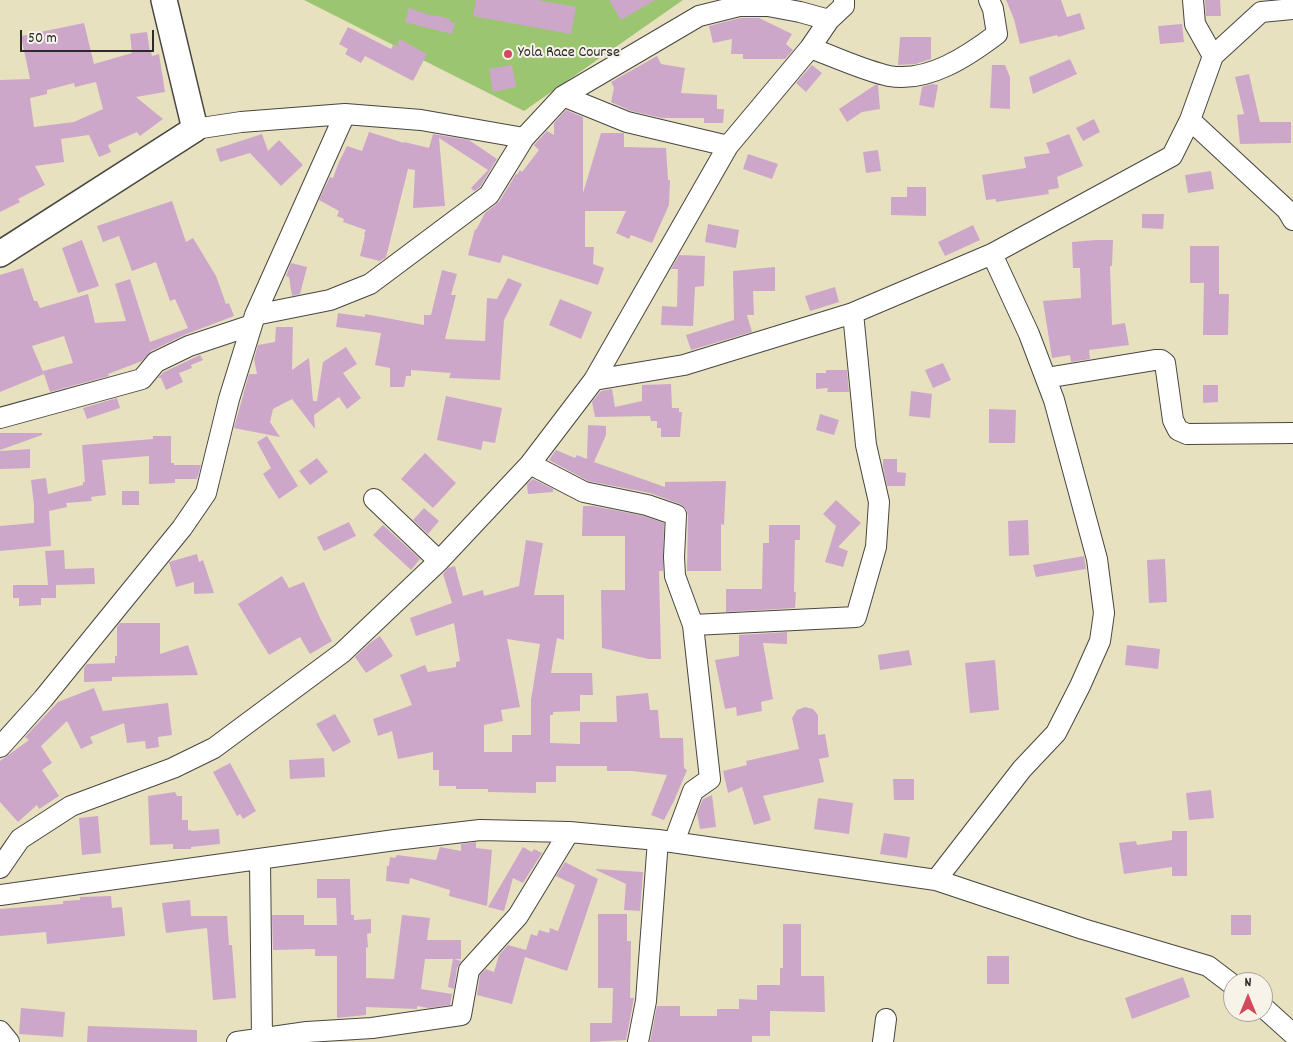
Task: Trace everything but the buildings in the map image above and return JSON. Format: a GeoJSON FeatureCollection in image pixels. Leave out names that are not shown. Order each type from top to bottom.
{"type":"FeatureCollection","features":[{"type":"Feature","properties":{"kind":"street"},"geometry":{"type":"LineString","coordinates":[[164,0],[195,128]]}},
{"type":"Feature","properties":{"kind":"street"},"geometry":{"type":"LineString","coordinates":[[0,868],[20,839],[72,806],[173,768],[214,748],[342,653],[440,561],[530,464],[594,380],[728,146],[810,48],[829,20],[844,6],[844,0]]}},
{"type":"Feature","properties":{"kind":"street"},"geometry":{"type":"LineString","coordinates":[[810,48],[871,71],[891,76],[918,76],[940,69],[977,49],[997,34],[990,0]]}},
{"type":"Feature","properties":{"kind":"street"},"geometry":{"type":"LineString","coordinates":[[1194,0],[1195,24],[1213,56]]}},
{"type":"Feature","properties":{"kind":"street"},"geometry":{"type":"LineString","coordinates":[[0,418],[142,379],[156,362],[189,346],[254,320],[330,300],[370,284],[489,195],[524,138],[563,96],[699,16],[739,6],[768,6],[829,20]]}},
{"type":"Feature","properties":{"kind":"street"},"geometry":{"type":"LineString","coordinates":[[594,380],[684,366],[853,313],[992,254],[1172,156],[1190,120],[1213,56],[1264,6],[1293,9]]}},
{"type":"Feature","properties":{"kind":"street"},"geometry":{"type":"LineString","coordinates":[[563,96],[627,122],[728,146]]}},
{"type":"Feature","properties":{"kind":"street"},"geometry":{"type":"LineString","coordinates":[[0,747],[50,691],[176,536],[206,493],[229,398],[254,320],[345,114]]}},
{"type":"Feature","properties":{"kind":"street"},"geometry":{"type":"LineString","coordinates":[[0,254],[195,128],[241,122],[345,114],[421,120],[524,138]]}},
{"type":"Feature","properties":{"kind":"street"},"geometry":{"type":"LineString","coordinates":[[1190,120],[1287,210],[1293,220]]}},
{"type":"Feature","properties":{"kind":"street"},"geometry":{"type":"LineString","coordinates":[[936,880],[1022,769],[1056,733],[1100,641],[1104,613],[1097,559],[1054,400],[1029,334],[992,254]]}},
{"type":"Feature","properties":{"kind":"street"},"geometry":{"type":"LineString","coordinates":[[693,625],[856,617],[876,547],[879,502],[866,445],[853,313]]}},
{"type":"Feature","properties":{"kind":"street"},"geometry":{"type":"LineString","coordinates":[[1046,378],[1161,360],[1165,363],[1173,420],[1178,430],[1187,434],[1293,433]]}},
{"type":"Feature","properties":{"kind":"street"},"geometry":{"type":"LineString","coordinates":[[530,464],[584,492],[647,505],[676,515],[675,576],[693,625],[710,779],[692,791],[666,841],[646,1002],[638,1042]]}},
{"type":"Feature","properties":{"kind":"street"},"geometry":{"type":"LineString","coordinates":[[374,499],[440,561]]}},
{"type":"Feature","properties":{"kind":"street"},"geometry":{"type":"LineString","coordinates":[[0,895],[480,830],[569,832],[666,841],[936,880],[1083,929],[1208,966],[1223,977]]}},
{"type":"Feature","properties":{"kind":"street"},"geometry":{"type":"LineString","coordinates":[[238,1042],[262,1038],[373,1035],[460,1015],[469,970],[518,916],[569,832]]}},
{"type":"Feature","properties":{"kind":"street"},"geometry":{"type":"LineString","coordinates":[[260,860],[262,1038]]}},
{"type":"Feature","properties":{"kind":"street"},"geometry":{"type":"LineString","coordinates":[[1273,1016],[1293,1034]]}},
{"type":"Feature","properties":{"kind":"street"},"geometry":{"type":"LineString","coordinates":[[883,1042],[886,1019]]}},
{"type":"Feature","properties":{"kind":"street"},"geometry":{"type":"LineString","coordinates":[[0,1030],[9,1042]]}},
{"type":"Feature","properties":{"kind":"green space","name":"Yola Race Course"},"geometry":{"type":"Polygon","coordinates":[[[304,0],[683,0],[524,111],[304,0]]]}},
{"type":"Feature","properties":{"kind":"place","name":"Yola Race Course"},"geometry":{"type":"Point","coordinates":[508,54]}}]}
